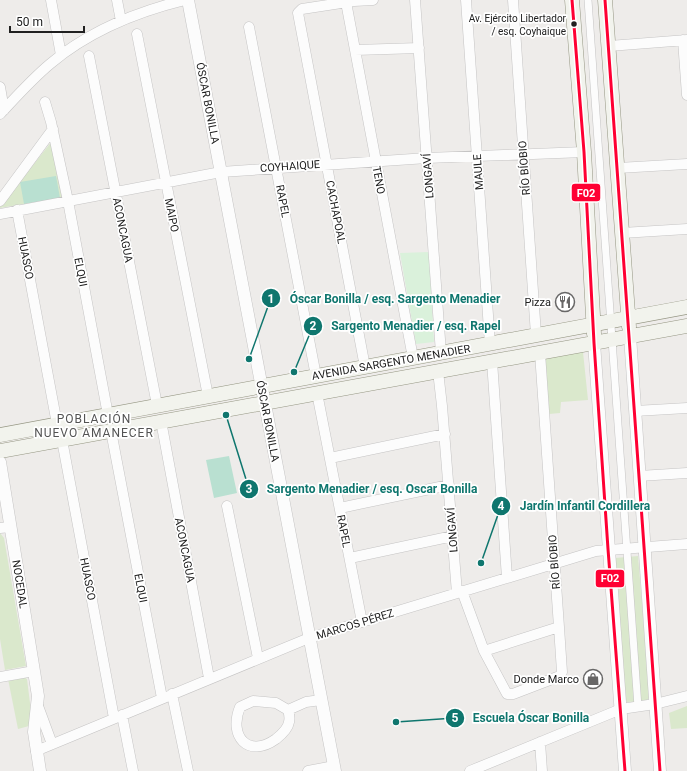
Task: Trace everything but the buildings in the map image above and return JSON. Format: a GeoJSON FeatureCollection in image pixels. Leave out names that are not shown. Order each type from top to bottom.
{"type":"FeatureCollection","features":[{"type":"Feature","properties":{"kind":"main road"},"geometry":{"type":"LineString","coordinates":[[572,0],[584,152],[594,342]]}},
{"type":"Feature","properties":{"kind":"main road"},"geometry":{"type":"LineString","coordinates":[[606,0],[630,336]]}},
{"type":"Feature","properties":{"kind":"main road","name":"AVENIDA SARGENTO MENADIER"},"geometry":{"type":"LineString","coordinates":[[0,435],[687,307]]}},
{"type":"Feature","properties":{"kind":"main road","name":"AVENIDA SARGENTO MENADIER"},"geometry":{"type":"LineString","coordinates":[[0,451],[687,326]]}},
{"type":"Feature","properties":{"kind":"street"},"geometry":{"type":"LineString","coordinates":[[51,0],[61,55]]}},
{"type":"Feature","properties":{"kind":"street"},"geometry":{"type":"LineString","coordinates":[[117,0],[121,21]]}},
{"type":"Feature","properties":{"kind":"street"},"geometry":{"type":"LineString","coordinates":[[2,112],[40,73],[61,55],[86,38],[121,21],[152,9],[185,0]]}},
{"type":"Feature","properties":{"kind":"street","name":"ÓSCAR BONILLA"},"geometry":{"type":"LineString","coordinates":[[188,0],[334,768]]}},
{"type":"Feature","properties":{"kind":"street"},"geometry":{"type":"LineString","coordinates":[[346,2],[373,0]]}},
{"type":"Feature","properties":{"kind":"street","name":"LONGAVÍ"},"geometry":{"type":"LineString","coordinates":[[415,0],[441,353]]}},
{"type":"Feature","properties":{"kind":"street","name":"MAULE"},"geometry":{"type":"LineString","coordinates":[[466,0],[490,344]]}},
{"type":"Feature","properties":{"kind":"street","name":"RÍO BÍOBIO"},"geometry":{"type":"LineString","coordinates":[[513,0],[536,335]]}},
{"type":"Feature","properties":{"kind":"street"},"geometry":{"type":"LineString","coordinates":[[588,0],[638,707]]}},
{"type":"Feature","properties":{"kind":"street","name":"CACHAPOAL"},"geometry":{"type":"LineString","coordinates":[[346,2],[302,9],[299,11],[298,15],[365,367]]}},
{"type":"Feature","properties":{"kind":"street","name":"TENO"},"geometry":{"type":"LineString","coordinates":[[346,2],[413,358]]}},
{"type":"Feature","properties":{"kind":"street","name":"RAPEL"},"geometry":{"type":"LineString","coordinates":[[249,27],[316,376]]}},
{"type":"Feature","properties":{"kind":"street","name":"MAIPO"},"geometry":{"type":"LineString","coordinates":[[137,34],[208,396]]}},
{"type":"Feature","properties":{"kind":"street"},"geometry":{"type":"LineString","coordinates":[[609,46],[685,40],[687,95]]}},
{"type":"Feature","properties":{"kind":"street"},"geometry":{"type":"LineString","coordinates":[[355,50],[419,48]]}},
{"type":"Feature","properties":{"kind":"street","name":"ACONCAGUA"},"geometry":{"type":"LineString","coordinates":[[89,56],[157,405]]}},
{"type":"Feature","properties":{"kind":"street"},"geometry":{"type":"LineString","coordinates":[[0,87],[2,112]]}},
{"type":"Feature","properties":{"kind":"street","name":"ELQUI"},"geometry":{"type":"LineString","coordinates":[[45,102],[53,130],[68,201],[108,414]]}},
{"type":"Feature","properties":{"kind":"street"},"geometry":{"type":"LineString","coordinates":[[0,201],[53,130]]}},
{"type":"Feature","properties":{"kind":"street","name":"COYHAIQUE"},"geometry":{"type":"LineString","coordinates":[[0,214],[221,172],[276,167],[427,158],[584,152]]}},
{"type":"Feature","properties":{"kind":"street"},"geometry":{"type":"LineString","coordinates":[[618,168],[687,164]]}},
{"type":"Feature","properties":{"kind":"street","name":"HUASCO"},"geometry":{"type":"LineString","coordinates":[[17,210],[57,424]]}},
{"type":"Feature","properties":{"kind":"street"},"geometry":{"type":"LineString","coordinates":[[622,233],[687,229]]}},
{"type":"Feature","properties":{"kind":"street"},"geometry":{"type":"LineString","coordinates":[[630,336],[660,771]]}},
{"type":"Feature","properties":{"kind":"street"},"geometry":{"type":"LineString","coordinates":[[594,342],[625,771]]}},
{"type":"Feature","properties":{"kind":"street","name":"RÍO BÍOBIO"},"geometry":{"type":"LineString","coordinates":[[509,695],[539,685],[561,675],[562,672],[540,352]]}},
{"type":"Feature","properties":{"kind":"street"},"geometry":{"type":"LineString","coordinates":[[492,361],[507,578]]}},
{"type":"Feature","properties":{"kind":"street","name":"LONGAVÍ"},"geometry":{"type":"LineString","coordinates":[[438,371],[445,434],[453,536],[460,592],[484,651],[505,692],[509,695]]}},
{"type":"Feature","properties":{"kind":"street","name":"RAPEL"},"geometry":{"type":"LineString","coordinates":[[317,393],[362,622]]}},
{"type":"Feature","properties":{"kind":"street"},"geometry":{"type":"LineString","coordinates":[[635,411],[687,408]]}},
{"type":"Feature","properties":{"kind":"street","name":"ACONCAGUA"},"geometry":{"type":"LineString","coordinates":[[161,421],[209,678]]}},
{"type":"Feature","properties":{"kind":"street","name":"ELQUI"},"geometry":{"type":"LineString","coordinates":[[111,431],[162,698]]}},
{"type":"Feature","properties":{"kind":"street"},"geometry":{"type":"LineString","coordinates":[[330,458],[445,434]]}},
{"type":"Feature","properties":{"kind":"street","name":"HUASCO"},"geometry":{"type":"LineString","coordinates":[[62,440],[118,717],[133,771]]}},
{"type":"Feature","properties":{"kind":"street","name":"NOCEDAL"},"geometry":{"type":"LineString","coordinates":[[0,462],[5,528],[38,696],[34,732],[40,771]]}},
{"type":"Feature","properties":{"kind":"street"},"geometry":{"type":"LineString","coordinates":[[640,476],[687,473]]}},
{"type":"Feature","properties":{"kind":"street"},"geometry":{"type":"LineString","coordinates":[[340,508],[449,485]]}},
{"type":"Feature","properties":{"kind":"street"},"geometry":{"type":"LineString","coordinates":[[227,506],[258,658]]}},
{"type":"Feature","properties":{"kind":"street"},"geometry":{"type":"LineString","coordinates":[[350,558],[453,536]]}},
{"type":"Feature","properties":{"kind":"street","name":"MARCOS PÉREZ"},"geometry":{"type":"LineString","coordinates":[[36,751],[209,678],[309,638],[596,551],[644,546],[687,544]]}},
{"type":"Feature","properties":{"kind":"street"},"geometry":{"type":"LineString","coordinates":[[484,651],[559,627]]}},
{"type":"Feature","properties":{"kind":"street"},"geometry":{"type":"LineString","coordinates":[[0,677],[34,671]]}},
{"type":"Feature","properties":{"kind":"street"},"geometry":{"type":"LineString","coordinates":[[172,694],[188,771]]}},
{"type":"Feature","properties":{"kind":"street"},"geometry":{"type":"LineString","coordinates":[[470,771],[480,769],[540,742],[621,709],[655,704],[687,696]]}},
{"type":"Feature","properties":{"kind":"street"},"geometry":{"type":"LineString","coordinates":[[288,710],[306,702],[321,700]]}},
{"type":"Feature","properties":{"kind":"street"},"geometry":{"type":"LineString","coordinates":[[253,701],[276,703],[288,710],[289,722],[282,734],[270,743],[264,746],[255,747],[246,745],[239,737],[236,727],[236,717],[240,707],[253,701]]}},
{"type":"Feature","properties":{"kind":"street","name":"NOCEDAL"},"geometry":{"type":"LineString","coordinates":[[38,706],[52,744]]}},
{"type":"Feature","properties":{"kind":"street"},"geometry":{"type":"LineString","coordinates":[[540,742],[542,771]]}},
{"type":"Feature","properties":{"kind":"street"},"geometry":{"type":"LineString","coordinates":[[308,771],[334,768]]}},
{"type":"Feature","properties":{"kind":"green space"},"geometry":{"type":"Polygon","coordinates":[[[52,141],[64,197],[0,208],[0,207],[52,141]]]}},
{"type":"Feature","properties":{"kind":"green space"},"geometry":{"type":"Polygon","coordinates":[[[56,176],[60,198],[24,204],[20,182],[56,176]]]}},
{"type":"Feature","properties":{"kind":"green space"},"geometry":{"type":"Polygon","coordinates":[[[429,252],[434,342],[416,344],[400,253],[429,252]]]}},
{"type":"Feature","properties":{"kind":"green space"},"geometry":{"type":"Polygon","coordinates":[[[583,352],[588,400],[561,402],[560,413],[549,414],[545,357],[583,352]]]}},
{"type":"Feature","properties":{"kind":"green space"},"geometry":{"type":"Polygon","coordinates":[[[229,456],[237,493],[214,498],[206,460],[229,456]]]}},
{"type":"Feature","properties":{"kind":"green space"},"geometry":{"type":"Polygon","coordinates":[[[0,533],[4,538],[26,666],[5,670],[0,639],[0,533]]]}},
{"type":"Feature","properties":{"kind":"green space"},"geometry":{"type":"Polygon","coordinates":[[[638,556],[650,697],[646,701],[627,702],[625,697],[615,558],[638,556]]]}},
{"type":"Feature","properties":{"kind":"green space"},"geometry":{"type":"Polygon","coordinates":[[[22,676],[27,679],[31,711],[29,726],[18,729],[8,679],[22,676]]]}},
{"type":"Feature","properties":{"kind":"green space"},"geometry":{"type":"Polygon","coordinates":[[[687,706],[687,728],[671,729],[669,713],[687,706]]]}},
{"type":"Feature","properties":{"kind":"transit line","name":"F02"},"geometry":{"type":"LineString","coordinates":[[572,0],[584,152],[594,343],[608,549],[625,771]]}},
{"type":"Feature","properties":{"kind":"transit line","name":"F02"},"geometry":{"type":"LineString","coordinates":[[605,0],[660,771]]}},
{"type":"Feature","properties":{"kind":"place","name":"Av. Ejército Libertador / esq. Coyhaique"},"geometry":{"type":"Point","coordinates":[574,24]}},
{"type":"Feature","properties":{"kind":"place","name":"Pizza"},"geometry":{"type":"Point","coordinates":[565,302]}},
{"type":"Feature","properties":{"kind":"place","name":"Óscar Bonilla / esq. Sargento Menadier"},"geometry":{"type":"Point","coordinates":[249,359]}},
{"type":"Feature","properties":{"kind":"place","name":"Sargento Menadier / esq. Rapel"},"geometry":{"type":"Point","coordinates":[294,372]}},
{"type":"Feature","properties":{"kind":"place","name":"Sargento Menadier / esq. Oscar Bonilla"},"geometry":{"type":"Point","coordinates":[226,415]}},
{"type":"Feature","properties":{"kind":"place","name":"Jardín Infantil Cordillera"},"geometry":{"type":"Point","coordinates":[481,563]}},
{"type":"Feature","properties":{"kind":"place","name":"Donde Marco"},"geometry":{"type":"Point","coordinates":[593,679]}},
{"type":"Feature","properties":{"kind":"place","name":"Escuela Óscar Bonilla"},"geometry":{"type":"Point","coordinates":[396,722]}},
{"type":"Feature","properties":{"kind":"district","name":"POBLACIÓN NUEVO AMANECER"},"geometry":{"type":"Point","coordinates":[94,426]}}]}
